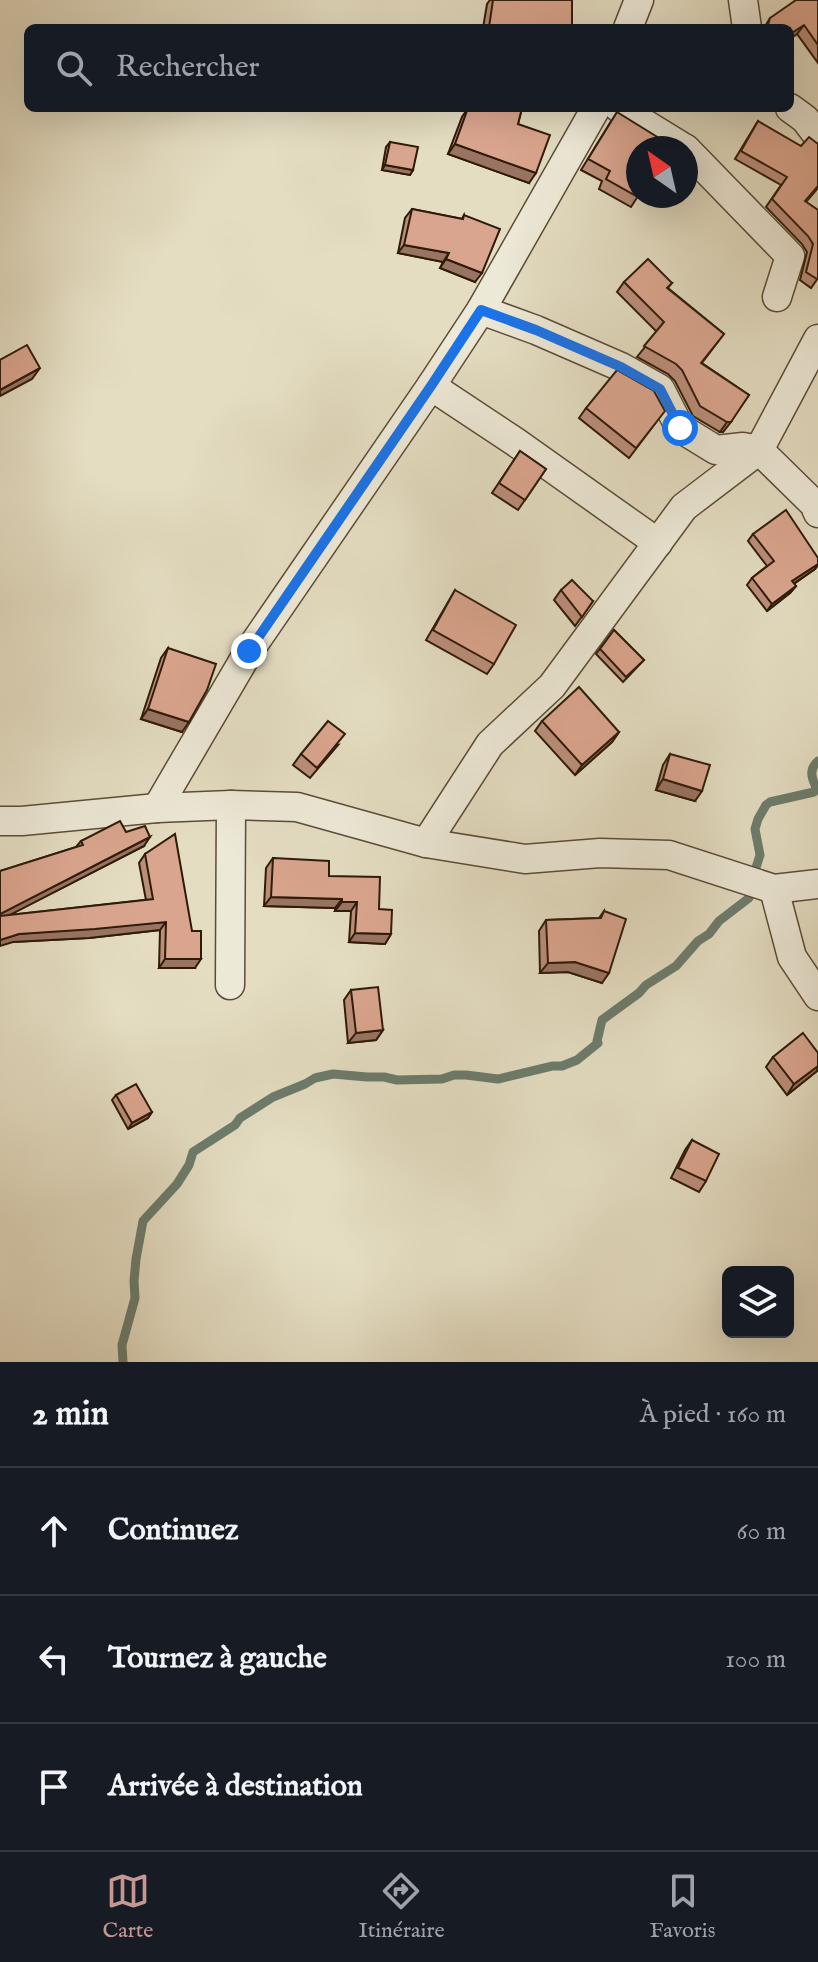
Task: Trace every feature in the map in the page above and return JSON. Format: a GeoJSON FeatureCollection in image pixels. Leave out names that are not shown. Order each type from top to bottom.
{"type":"FeatureCollection","features":[{"type":"Feature","properties":{"kind":"street"},"geometry":{"type":"LineString","coordinates":[[743,0],[746,24]]}},
{"type":"Feature","properties":{"kind":"street"},"geometry":{"type":"LineString","coordinates":[[794,111],[818,136]]}},
{"type":"Feature","properties":{"kind":"street"},"geometry":{"type":"LineString","coordinates":[[157,808],[249,651],[481,310],[594,112]]}},
{"type":"Feature","properties":{"kind":"street"},"geometry":{"type":"LineString","coordinates":[[625,112],[664,136]]}},
{"type":"Feature","properties":{"kind":"street"},"geometry":{"type":"LineString","coordinates":[[698,162],[790,256],[777,297]]}},
{"type":"Feature","properties":{"kind":"street"},"geometry":{"type":"LineString","coordinates":[[481,310],[621,367],[660,389],[680,428],[716,450],[743,447],[759,450],[814,504],[818,513]]}},
{"type":"Feature","properties":{"kind":"street"},"geometry":{"type":"LineString","coordinates":[[426,843],[490,744],[552,686],[684,507],[759,450],[818,339]]}},
{"type":"Feature","properties":{"kind":"street"},"geometry":{"type":"LineString","coordinates":[[431,386],[658,543]]}},
{"type":"Feature","properties":{"kind":"street"},"geometry":{"type":"LineString","coordinates":[[230,985],[231,805]]}},
{"type":"Feature","properties":{"kind":"street"},"geometry":{"type":"LineString","coordinates":[[0,821],[157,808],[231,805],[297,807],[426,843],[525,859],[600,853],[669,855],[774,889],[818,884]]}},
{"type":"Feature","properties":{"kind":"street"},"geometry":{"type":"LineString","coordinates":[[774,889],[792,957],[818,996]]}},
{"type":"Feature","properties":{"kind":"building"},"geometry":{"type":"Polygon","coordinates":[[[493,0],[572,0],[572,24],[489,24],[493,0]]]}},
{"type":"Feature","properties":{"kind":"building"},"geometry":{"type":"Polygon","coordinates":[[[796,0],[818,0],[818,45],[804,25],[794,31],[794,24],[768,24],[770,18],[796,0]]]}},
{"type":"Feature","properties":{"kind":"building"},"geometry":{"type":"Polygon","coordinates":[[[467,112],[521,112],[518,124],[550,135],[536,173],[455,144],[467,112]]]}},
{"type":"Feature","properties":{"kind":"building"},"geometry":{"type":"Polygon","coordinates":[[[617,112],[656,136],[626,136],[626,190],[606,179],[610,171],[588,159],[617,112]]]}},
{"type":"Feature","properties":{"kind":"building"},"geometry":{"type":"Polygon","coordinates":[[[758,121],[801,146],[809,137],[818,144],[818,186],[805,201],[818,210],[817,279],[806,272],[813,244],[772,199],[787,177],[741,151],[758,121]]]}},
{"type":"Feature","properties":{"kind":"building"},"geometry":{"type":"Polygon","coordinates":[[[390,142],[418,147],[413,170],[385,165],[390,142]]]}},
{"type":"Feature","properties":{"kind":"building"},"geometry":{"type":"Polygon","coordinates":[[[412,209],[463,219],[464,215],[500,229],[482,273],[446,259],[449,253],[404,245],[412,209]]]}},
{"type":"Feature","properties":{"kind":"building"},"geometry":{"type":"Polygon","coordinates":[[[648,259],[672,283],[667,288],[724,334],[701,363],[749,395],[731,422],[700,406],[682,370],[644,346],[664,322],[624,282],[648,259]]]}},
{"type":"Feature","properties":{"kind":"building"},"geometry":{"type":"Polygon","coordinates":[[[27,345],[40,368],[0,390],[0,360],[27,345]]]}},
{"type":"Feature","properties":{"kind":"building"},"geometry":{"type":"Polygon","coordinates":[[[617,370],[654,391],[665,411],[636,448],[586,408],[617,370]]]}},
{"type":"Feature","properties":{"kind":"building"},"geometry":{"type":"Polygon","coordinates":[[[520,451],[546,469],[525,500],[499,483],[520,451]]]}},
{"type":"Feature","properties":{"kind":"building"},"geometry":{"type":"Polygon","coordinates":[[[786,510],[818,558],[818,564],[792,581],[796,586],[772,604],[752,578],[774,561],[753,534],[786,510]]]}},
{"type":"Feature","properties":{"kind":"building"},"geometry":{"type":"Polygon","coordinates":[[[572,580],[593,601],[582,617],[561,590],[572,580]]]}},
{"type":"Feature","properties":{"kind":"building"},"geometry":{"type":"Polygon","coordinates":[[[455,590],[516,625],[494,664],[433,630],[455,590]]]}},
{"type":"Feature","properties":{"kind":"building"},"geometry":{"type":"Polygon","coordinates":[[[614,630],[644,660],[626,677],[600,649],[614,630]]]}},
{"type":"Feature","properties":{"kind":"building"},"geometry":{"type":"Polygon","coordinates":[[[168,648],[216,664],[207,690],[189,722],[148,709],[168,648]]]}},
{"type":"Feature","properties":{"kind":"building"},"geometry":{"type":"Polygon","coordinates":[[[579,687],[619,732],[582,765],[542,721],[579,687]]]}},
{"type":"Feature","properties":{"kind":"building"},"geometry":{"type":"Polygon","coordinates":[[[328,721],[345,734],[317,768],[301,754],[328,721]]]}},
{"type":"Feature","properties":{"kind":"building"},"geometry":{"type":"Polygon","coordinates":[[[670,754],[710,765],[702,791],[663,779],[670,754]]]}},
{"type":"Feature","properties":{"kind":"building"},"geometry":{"type":"Polygon","coordinates":[[[120,821],[126,832],[145,826],[150,837],[0,914],[0,871],[83,845],[81,841],[120,821]]]}},
{"type":"Feature","properties":{"kind":"building"},"geometry":{"type":"Polygon","coordinates":[[[175,834],[192,931],[201,931],[201,959],[165,959],[166,922],[19,934],[0,940],[0,916],[153,899],[145,854],[175,834]]]}},
{"type":"Feature","properties":{"kind":"building"},"geometry":{"type":"Polygon","coordinates":[[[273,858],[329,861],[329,876],[380,877],[379,909],[392,910],[391,934],[355,933],[357,902],[271,897],[273,858]]]}},
{"type":"Feature","properties":{"kind":"building"},"geometry":{"type":"Polygon","coordinates":[[[604,911],[626,919],[609,973],[575,962],[548,963],[546,920],[601,918],[604,911]]]}},
{"type":"Feature","properties":{"kind":"building"},"geometry":{"type":"Polygon","coordinates":[[[378,987],[383,1030],[356,1033],[351,990],[378,987]]]}},
{"type":"Feature","properties":{"kind":"building"},"geometry":{"type":"Polygon","coordinates":[[[803,1033],[818,1053],[818,1066],[794,1084],[773,1057],[803,1033]]]}},
{"type":"Feature","properties":{"kind":"building"},"geometry":{"type":"Polygon","coordinates":[[[136,1084],[152,1112],[132,1123],[116,1095],[136,1084]]]}},
{"type":"Feature","properties":{"kind":"building"},"geometry":{"type":"Polygon","coordinates":[[[692,1140],[719,1154],[706,1181],[678,1168],[692,1140]]]}},
{"type":"Feature","properties":{"kind":"waterway"},"geometry":{"type":"LineString","coordinates":[[123,1362],[122,1345],[135,1298],[136,1259],[143,1221],[177,1184],[193,1152],[273,1097],[315,1078],[333,1074],[397,1080],[442,1079],[454,1075],[498,1079],[577,1060],[598,1043],[602,1020],[676,966],[719,921],[749,898],[760,855],[755,829],[758,819],[770,802],[814,792],[816,787],[812,770],[818,761]]}},
{"type":"Feature","properties":{"kind":"route"},"geometry":{"type":"LineString","coordinates":[[249,651],[481,310],[621,367],[660,389],[680,428]]}}]}
